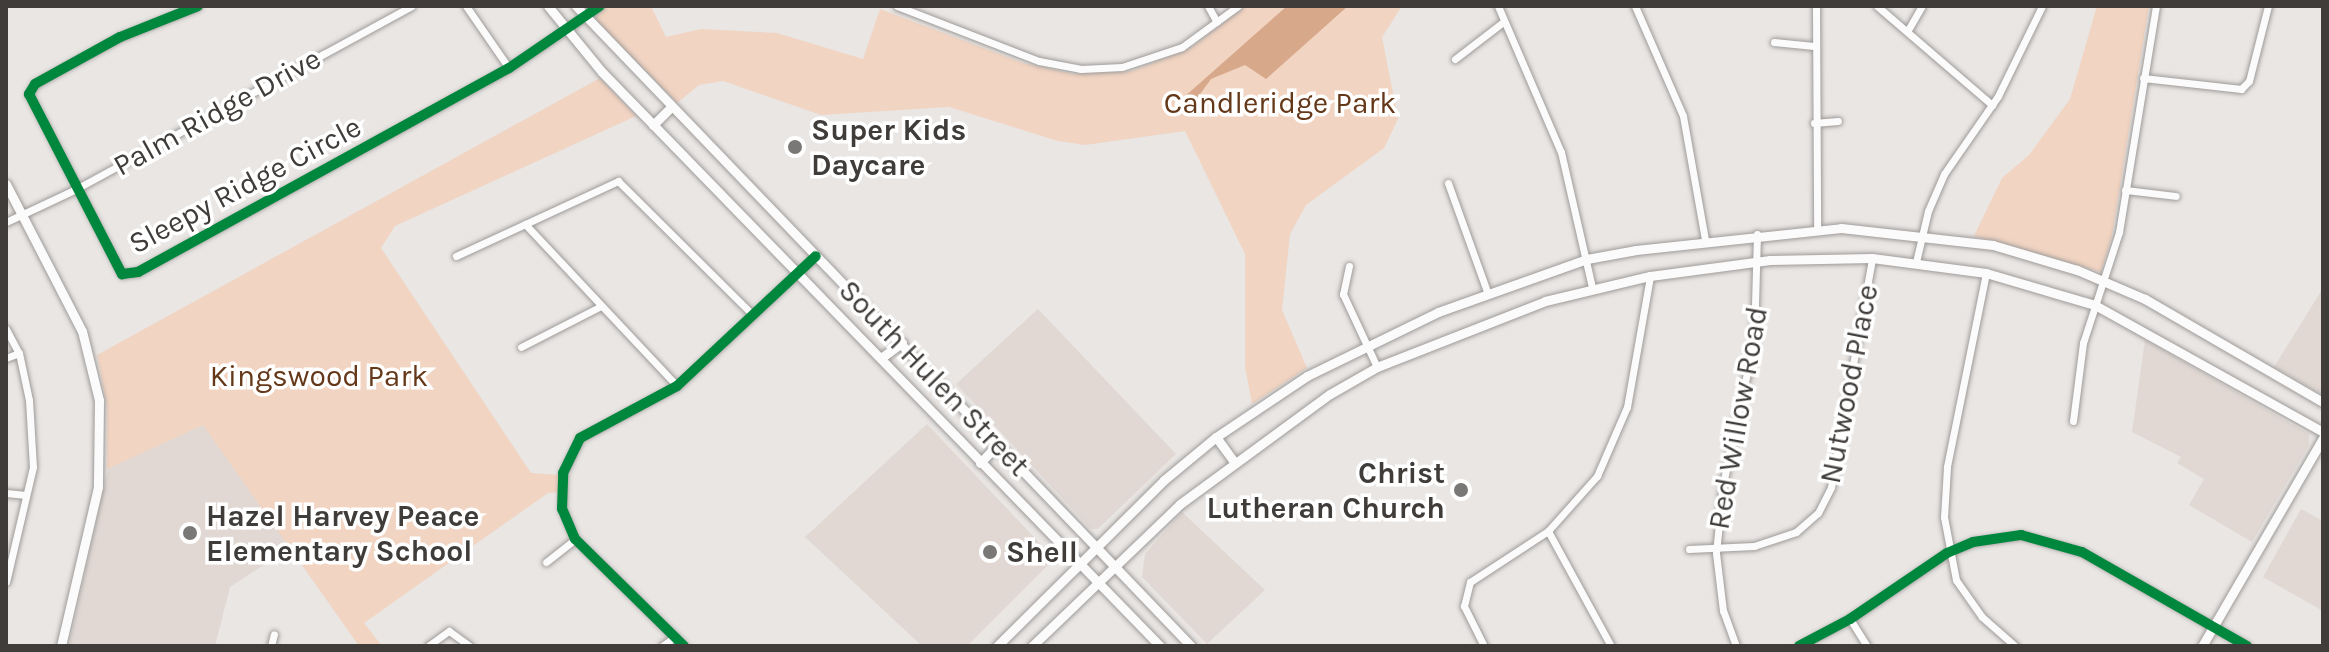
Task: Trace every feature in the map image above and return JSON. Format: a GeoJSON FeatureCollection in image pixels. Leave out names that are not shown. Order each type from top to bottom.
{"type":"FeatureCollection","features":[{"type":"Feature","properties":{"kind":"main road","name":"South Hulen Street"},"geometry":{"type":"LineString","coordinates":[[548,6],[653,125],[980,463],[1082,562],[1160,646]]}},
{"type":"Feature","properties":{"kind":"main road","name":"South Hulen Street"},"geometry":{"type":"LineString","coordinates":[[576,6],[1191,646]]}},
{"type":"Feature","properties":{"kind":"main road"},"geometry":{"type":"LineString","coordinates":[[653,125],[671,107]]}},
{"type":"Feature","properties":{"kind":"main road"},"geometry":{"type":"LineString","coordinates":[[6,184],[82,331],[99,400],[98,487],[61,646]]}},
{"type":"Feature","properties":{"kind":"main road"},"geometry":{"type":"LineString","coordinates":[[997,646],[1216,437],[1307,376],[1366,346],[1488,294],[1587,259],[1705,239],[1817,229],[1922,234],[2024,253],[2106,282],[2323,402]]}},
{"type":"Feature","properties":{"kind":"main road"},"geometry":{"type":"LineString","coordinates":[[1032,646],[1098,580],[1233,460],[1377,367],[1592,287],[1759,262],[1872,258],[1986,273],[2095,305],[2323,435],[2202,646]]}},
{"type":"Feature","properties":{"kind":"main road"},"geometry":{"type":"LineString","coordinates":[[881,358],[902,343]]}},
{"type":"Feature","properties":{"kind":"main road"},"geometry":{"type":"LineString","coordinates":[[1216,437],[1233,460]]}},
{"type":"Feature","properties":{"kind":"main road"},"geometry":{"type":"LineString","coordinates":[[980,463],[998,444]]}},
{"type":"Feature","properties":{"kind":"street","name":"Sleepy Ridge Circle"},"geometry":{"type":"LineString","coordinates":[[198,6],[120,37],[35,84],[29,94],[115,270],[129,274],[509,68],[568,31],[600,6]]}},
{"type":"Feature","properties":{"kind":"street","name":"Palm Ridge Drive"},"geometry":{"type":"LineString","coordinates":[[6,222],[22,218],[411,6]]}},
{"type":"Feature","properties":{"kind":"street"},"geometry":{"type":"LineString","coordinates":[[466,6],[509,68]]}},
{"type":"Feature","properties":{"kind":"street"},"geometry":{"type":"LineString","coordinates":[[897,6],[1039,61],[1081,69],[1149,60],[1182,47],[1238,6]]}},
{"type":"Feature","properties":{"kind":"street"},"geometry":{"type":"LineString","coordinates":[[1208,6],[1217,22]]}},
{"type":"Feature","properties":{"kind":"street"},"geometry":{"type":"LineString","coordinates":[[1498,6],[1502,23],[1561,152],[1592,287]]}},
{"type":"Feature","properties":{"kind":"street"},"geometry":{"type":"LineString","coordinates":[[1635,6],[1683,116],[1705,239]]}},
{"type":"Feature","properties":{"kind":"street"},"geometry":{"type":"LineString","coordinates":[[1816,6],[1814,123],[1817,229]]}},
{"type":"Feature","properties":{"kind":"street"},"geometry":{"type":"LineString","coordinates":[[1877,6],[1992,105]]}},
{"type":"Feature","properties":{"kind":"street"},"geometry":{"type":"LineString","coordinates":[[1908,30],[1922,6]]}},
{"type":"Feature","properties":{"kind":"street"},"geometry":{"type":"LineString","coordinates":[[1916,262],[1922,234],[1944,174],[1992,105],[2042,6]]}},
{"type":"Feature","properties":{"kind":"street"},"geometry":{"type":"LineString","coordinates":[[2073,421],[2083,343],[2106,282],[2125,190],[2156,6]]}},
{"type":"Feature","properties":{"kind":"street"},"geometry":{"type":"LineString","coordinates":[[2143,78],[2241,89],[2249,81],[2268,6]]}},
{"type":"Feature","properties":{"kind":"street"},"geometry":{"type":"LineString","coordinates":[[1455,59],[1502,23]]}},
{"type":"Feature","properties":{"kind":"street"},"geometry":{"type":"LineString","coordinates":[[1774,42],[1814,46]]}},
{"type":"Feature","properties":{"kind":"street"},"geometry":{"type":"LineString","coordinates":[[1814,123],[1838,121]]}},
{"type":"Feature","properties":{"kind":"street"},"geometry":{"type":"LineString","coordinates":[[456,256],[618,181],[753,315]]}},
{"type":"Feature","properties":{"kind":"street"},"geometry":{"type":"LineString","coordinates":[[1448,183],[1488,294]]}},
{"type":"Feature","properties":{"kind":"street"},"geometry":{"type":"LineString","coordinates":[[2125,190],[2176,196]]}},
{"type":"Feature","properties":{"kind":"street"},"geometry":{"type":"LineString","coordinates":[[525,224],[677,386]]}},
{"type":"Feature","properties":{"kind":"street","name":"Red Willow Road"},"geometry":{"type":"LineString","coordinates":[[1736,646],[1723,611],[1716,548],[1723,484],[1754,341],[1759,262],[1757,234]]}},
{"type":"Feature","properties":{"kind":"street"},"geometry":{"type":"LineString","coordinates":[[684,646],[575,539],[562,509],[562,481],[580,438],[677,386],[816,256]]}},
{"type":"Feature","properties":{"kind":"street","name":"Nutwood Place"},"geometry":{"type":"LineString","coordinates":[[1689,549],[1754,546],[1796,532],[1827,498],[1872,258]]}},
{"type":"Feature","properties":{"kind":"street"},"geometry":{"type":"LineString","coordinates":[[1349,266],[1343,294],[1377,367]]}},
{"type":"Feature","properties":{"kind":"street"},"geometry":{"type":"LineString","coordinates":[[1986,273],[1947,467],[1947,553],[1969,602],[2015,646]]}},
{"type":"Feature","properties":{"kind":"street"},"geometry":{"type":"LineString","coordinates":[[1484,646],[1464,606],[1470,582],[1548,531],[1577,503],[1609,456],[1636,373],[1650,276]]}},
{"type":"Feature","properties":{"kind":"street"},"geometry":{"type":"LineString","coordinates":[[521,347],[601,306]]}},
{"type":"Feature","properties":{"kind":"street"},"geometry":{"type":"LineString","coordinates":[[6,329],[19,353],[29,400],[33,467],[6,582]]}},
{"type":"Feature","properties":{"kind":"street"},"geometry":{"type":"LineString","coordinates":[[6,358],[19,353]]}},
{"type":"Feature","properties":{"kind":"street"},"geometry":{"type":"LineString","coordinates":[[6,493],[26,495]]}},
{"type":"Feature","properties":{"kind":"street"},"geometry":{"type":"LineString","coordinates":[[1548,531],[1611,646]]}},
{"type":"Feature","properties":{"kind":"street"},"geometry":{"type":"LineString","coordinates":[[1799,646],[1850,619],[1947,553],[1999,536],[2059,542],[2247,646]]}},
{"type":"Feature","properties":{"kind":"street"},"geometry":{"type":"LineString","coordinates":[[546,562],[575,539]]}},
{"type":"Feature","properties":{"kind":"street"},"geometry":{"type":"LineString","coordinates":[[1850,619],[1867,646]]}},
{"type":"Feature","properties":{"kind":"street"},"geometry":{"type":"LineString","coordinates":[[428,646],[449,631],[470,646]]}},
{"type":"Feature","properties":{"kind":"street"},"geometry":{"type":"LineString","coordinates":[[271,646],[274,634]]}},
{"type":"Feature","properties":{"kind":"street"},"geometry":{"type":"LineString","coordinates":[[662,646],[675,637]]}},
{"type":"Feature","properties":{"kind":"shaded area"},"geometry":{"type":"Polygon","coordinates":[[[1287,6],[1348,6],[1266,79],[1245,65],[1211,79],[1195,101],[1183,98],[1287,6]]]}},
{"type":"Feature","properties":{"kind":"shaded area"},"geometry":{"type":"Polygon","coordinates":[[[2323,288],[2323,395],[2274,367],[2323,288]]]}},
{"type":"Feature","properties":{"kind":"shaded area"},"geometry":{"type":"Polygon","coordinates":[[[1038,309],[1176,454],[1098,529],[1091,529],[956,384],[1038,309]]]}},
{"type":"Feature","properties":{"kind":"shaded area"},"geometry":{"type":"Polygon","coordinates":[[[2145,340],[2309,434],[2309,445],[2252,542],[2189,505],[2204,479],[2177,463],[2181,457],[2132,432],[2145,340]]]}},
{"type":"Feature","properties":{"kind":"shaded area","name":"Hazel Harvey Peace Elementary School"},"geometry":{"type":"Polygon","coordinates":[[[210,422],[292,546],[230,587],[215,646],[69,646],[109,465],[210,422]]]}},
{"type":"Feature","properties":{"kind":"shaded area"},"geometry":{"type":"Polygon","coordinates":[[[927,424],[1049,553],[1049,564],[967,646],[922,646],[805,537],[927,424]]]}},
{"type":"Feature","properties":{"kind":"shaded area"},"geometry":{"type":"Polygon","coordinates":[[[2301,509],[2323,521],[2323,611],[2263,577],[2301,509]]]}},
{"type":"Feature","properties":{"kind":"shaded area"},"geometry":{"type":"Polygon","coordinates":[[[1182,512],[1265,590],[1207,644],[1142,577],[1145,554],[1182,512]]]}},
{"type":"Feature","properties":{"kind":"green space","name":"Candleridge Park"},"geometry":{"type":"Polygon","coordinates":[[[607,6],[651,6],[666,37],[701,29],[777,33],[863,59],[880,9],[1023,63],[1074,74],[1132,71],[1189,49],[1246,6],[1402,6],[1382,37],[1398,119],[1384,148],[1306,205],[1290,234],[1282,310],[1307,368],[1252,404],[1245,367],[1245,254],[1185,131],[1085,145],[1058,141],[949,107],[821,115],[723,81],[699,85],[677,103],[596,21],[596,13],[607,6]]]}},
{"type":"Feature","properties":{"kind":"green space"},"geometry":{"type":"Polygon","coordinates":[[[2097,6],[2149,6],[2112,236],[2101,272],[1974,236],[2002,178],[2029,155],[2070,99],[2097,6]]]}},
{"type":"Feature","properties":{"kind":"green space","name":"Kingswood Park"},"geometry":{"type":"Polygon","coordinates":[[[600,78],[636,116],[395,226],[381,248],[531,473],[560,475],[558,492],[548,493],[364,623],[382,646],[359,646],[203,425],[107,469],[107,407],[97,355],[600,78]]]}},
{"type":"Feature","properties":{"kind":"cycle path"},"geometry":{"type":"LineString","coordinates":[[198,6],[120,37],[35,84],[29,94],[122,274],[138,272],[509,68],[600,6]]}},
{"type":"Feature","properties":{"kind":"cycle path"},"geometry":{"type":"LineString","coordinates":[[684,646],[575,539],[562,509],[563,473],[580,438],[677,386],[816,256]]}},
{"type":"Feature","properties":{"kind":"cycle path"},"geometry":{"type":"LineString","coordinates":[[1799,646],[1850,619],[1947,553],[1973,542],[2021,535],[2082,552],[2247,646]]}},
{"type":"Feature","properties":{"kind":"place","name":"Super Kids Daycare"},"geometry":{"type":"Point","coordinates":[795,147]}},
{"type":"Feature","properties":{"kind":"place","name":"Christ Lutheran Church"},"geometry":{"type":"Point","coordinates":[1461,490]}},
{"type":"Feature","properties":{"kind":"place","name":"Hazel Harvey Peace Elementary School"},"geometry":{"type":"Point","coordinates":[190,533]}},
{"type":"Feature","properties":{"kind":"place","name":"Shell"},"geometry":{"type":"Point","coordinates":[990,552]}}]}
